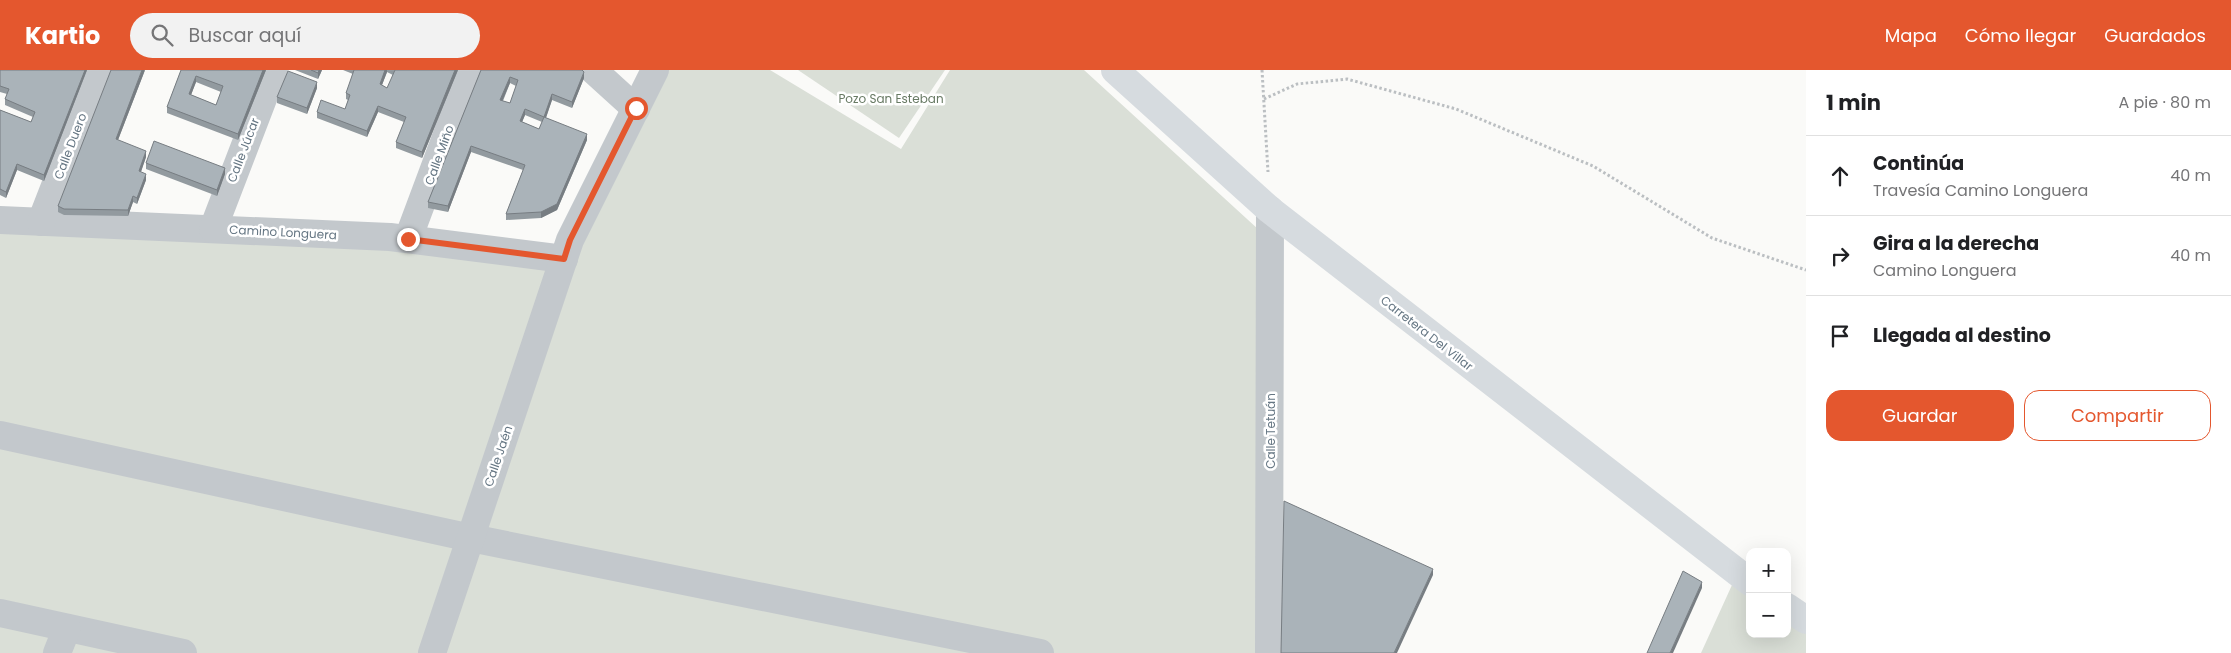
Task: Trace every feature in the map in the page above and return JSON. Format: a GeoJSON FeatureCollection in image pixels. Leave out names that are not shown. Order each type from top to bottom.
{"type":"FeatureCollection","features":[{"type":"Feature","properties":{"kind":"street","name":"Calle Duero"},"geometry":{"type":"LineString","coordinates":[[41,222],[100,70]]}},
{"type":"Feature","properties":{"kind":"street","name":"Calle Júcar"},"geometry":{"type":"LineString","coordinates":[[213,229],[274,70]]}},
{"type":"Feature","properties":{"kind":"street","name":"Calle Miño"},"geometry":{"type":"LineString","coordinates":[[408,239],[471,70]]}},
{"type":"Feature","properties":{"kind":"street"},"geometry":{"type":"LineString","coordinates":[[593,70],[636,108]]}},
{"type":"Feature","properties":{"kind":"street","name":"Calle Jaén"},"geometry":{"type":"LineString","coordinates":[[432,653],[570,240],[655,70]]}},
{"type":"Feature","properties":{"kind":"street","name":"Carretera Del Villar"},"geometry":{"type":"LineString","coordinates":[[1115,70],[1270,210],[1746,579]]}},
{"type":"Feature","properties":{"kind":"street","name":"Calle Tetuán"},"geometry":{"type":"LineString","coordinates":[[1269,653],[1270,210]]}},
{"type":"Feature","properties":{"kind":"street","name":"Camino Longuera"},"geometry":{"type":"LineString","coordinates":[[0,220],[408,239],[564,259]]}},
{"type":"Feature","properties":{"kind":"street"},"geometry":{"type":"LineString","coordinates":[[0,436],[471,538],[1040,653]]}},
{"type":"Feature","properties":{"kind":"street"},"geometry":{"type":"LineString","coordinates":[[1791,610],[1806,620]]}},
{"type":"Feature","properties":{"kind":"street"},"geometry":{"type":"LineString","coordinates":[[0,613],[183,653]]}},
{"type":"Feature","properties":{"kind":"street"},"geometry":{"type":"LineString","coordinates":[[57,653],[67,628]]}},
{"type":"Feature","properties":{"kind":"path"},"geometry":{"type":"LineString","coordinates":[[1262,70],[1270,210]]}},
{"type":"Feature","properties":{"kind":"path"},"geometry":{"type":"LineString","coordinates":[[1264,99],[1297,84],[1347,79],[1456,109],[1592,166],[1712,238],[1806,270]]}},
{"type":"Feature","properties":{"kind":"green space"},"geometry":{"type":"Polygon","coordinates":[[[656,70],[770,70],[901,149],[950,70],[1084,70],[1270,240],[1269,653],[0,653],[0,215],[564,259],[656,70]]]}},
{"type":"Feature","properties":{"kind":"green space","name":"Pozo San Esteban"},"geometry":{"type":"Polygon","coordinates":[[[798,70],[945,70],[899,138],[798,70]]]}},
{"type":"Feature","properties":{"kind":"green space"},"geometry":{"type":"Polygon","coordinates":[[[1737,574],[1746,580],[1746,638],[1791,638],[1791,610],[1806,620],[1806,653],[1701,653],[1737,574]]]}},
{"type":"Feature","properties":{"kind":"building"},"geometry":{"type":"Polygon","coordinates":[[[0,70],[85,70],[44,175],[17,164],[6,192],[0,189],[0,110],[31,122],[35,112],[5,99],[9,89],[0,86],[0,70]]]}},
{"type":"Feature","properties":{"kind":"building"},"geometry":{"type":"Polygon","coordinates":[[[111,70],[142,70],[116,139],[146,151],[139,171],[146,174],[137,198],[133,196],[128,210],[64,209],[58,206],[111,70]]]}},
{"type":"Feature","properties":{"kind":"building"},"geometry":{"type":"Polygon","coordinates":[[[181,70],[263,70],[238,134],[167,107],[181,70]],[[196,76],[189,94],[216,105],[223,86],[196,76]]]}},
{"type":"Feature","properties":{"kind":"building"},"geometry":{"type":"Polygon","coordinates":[[[354,70],[385,70],[380,84],[387,88],[395,70],[455,70],[422,152],[396,142],[406,117],[378,106],[367,131],[317,112],[321,100],[345,109],[350,95],[346,93],[354,70]]]}},
{"type":"Feature","properties":{"kind":"building"},"geometry":{"type":"Polygon","coordinates":[[[481,70],[582,70],[584,72],[572,102],[552,94],[544,117],[587,134],[557,204],[541,212],[506,214],[525,165],[471,146],[448,206],[428,202],[481,70]],[[510,77],[500,100],[510,103],[518,80],[510,77]],[[525,109],[520,121],[539,129],[544,117],[525,109]]]}},
{"type":"Feature","properties":{"kind":"building"},"geometry":{"type":"Polygon","coordinates":[[[288,71],[317,82],[307,108],[277,97],[288,71]]]}},
{"type":"Feature","properties":{"kind":"building"},"geometry":{"type":"Polygon","coordinates":[[[154,141],[225,168],[217,190],[146,163],[154,141]]]}},
{"type":"Feature","properties":{"kind":"building"},"geometry":{"type":"Polygon","coordinates":[[[1284,501],[1433,569],[1394,653],[1281,653],[1284,501]]]}},
{"type":"Feature","properties":{"kind":"building"},"geometry":{"type":"Polygon","coordinates":[[[1683,571],[1702,582],[1670,653],[1647,653],[1683,571]]]}},
{"type":"Feature","properties":{"kind":"route"},"geometry":{"type":"LineString","coordinates":[[408,239],[564,259],[570,240],[636,108]]}}]}
